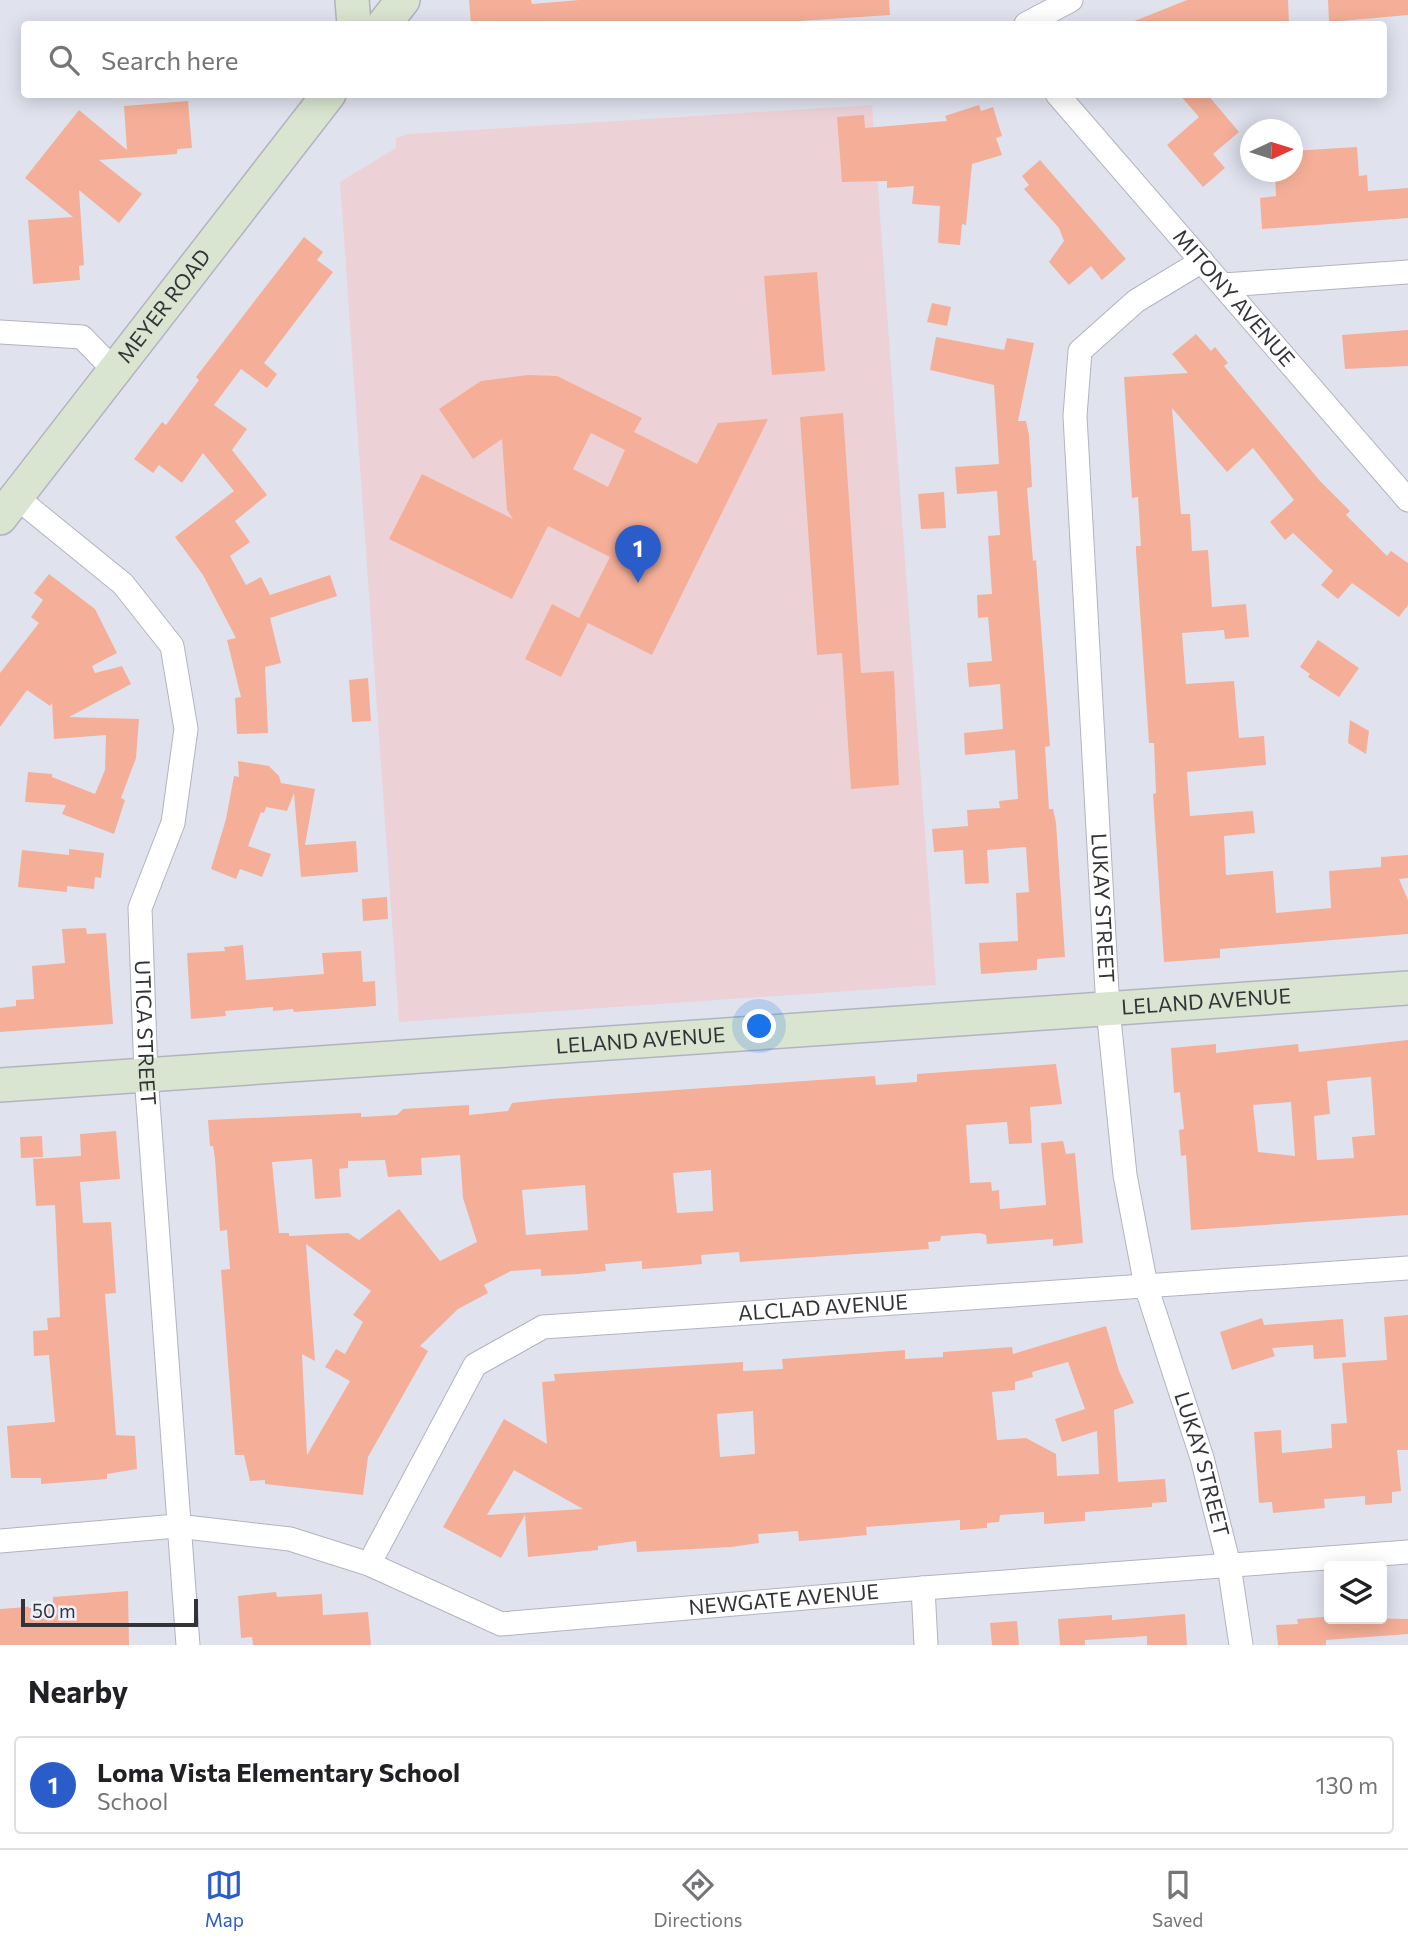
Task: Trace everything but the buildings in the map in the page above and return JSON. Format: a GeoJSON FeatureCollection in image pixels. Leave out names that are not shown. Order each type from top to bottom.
{"type":"FeatureCollection","features":[{"type":"Feature","properties":{"kind":"street"},"geometry":{"type":"LineString","coordinates":[[352,0],[354,21]]}},
{"type":"Feature","properties":{"kind":"street"},"geometry":{"type":"LineString","coordinates":[[386,21],[403,0]]}},
{"type":"Feature","properties":{"kind":"street"},"geometry":{"type":"LineString","coordinates":[[1032,21],[1071,0]]}},
{"type":"Feature","properties":{"kind":"street","name":"MEYER ROAD"},"geometry":{"type":"LineString","coordinates":[[8,508],[326,98]]}},
{"type":"Feature","properties":{"kind":"street","name":"MITONY AVENUE"},"geometry":{"type":"LineString","coordinates":[[1060,98],[1408,500]]}},
{"type":"Feature","properties":{"kind":"street","name":"LUKAY STREET"},"geometry":{"type":"LineString","coordinates":[[1202,261],[1136,301],[1080,351],[1075,416],[1108,1009],[1125,1175],[1146,1286],[1202,1458],[1229,1565],[1241,1645]]}},
{"type":"Feature","properties":{"kind":"street"},"geometry":{"type":"LineString","coordinates":[[1224,285],[1408,272]]}},
{"type":"Feature","properties":{"kind":"street"},"geometry":{"type":"LineString","coordinates":[[0,332],[82,337],[114,370]]}},
{"type":"Feature","properties":{"kind":"street","name":"UTICA STREET"},"geometry":{"type":"LineString","coordinates":[[8,508],[124,584],[172,646],[186,729],[173,823],[140,908],[146,1075],[177,1526],[188,1645]]}},
{"type":"Feature","properties":{"kind":"street","name":"LELAND AVENUE"},"geometry":{"type":"LineString","coordinates":[[0,1085],[1408,988]]}},
{"type":"Feature","properties":{"kind":"street","name":"ALCLAD AVENUE"},"geometry":{"type":"LineString","coordinates":[[369,1564],[475,1365],[543,1327],[1408,1268]]}},
{"type":"Feature","properties":{"kind":"street","name":"NEWGATE AVENUE"},"geometry":{"type":"LineString","coordinates":[[0,1541],[177,1526],[290,1539],[369,1564],[501,1624],[923,1588],[1408,1552]]}},
{"type":"Feature","properties":{"kind":"street"},"geometry":{"type":"LineString","coordinates":[[923,1588],[926,1645]]}},
{"type":"Feature","properties":{"kind":"shaded area"},"geometry":{"type":"Polygon","coordinates":[[[872,105],[936,985],[399,1022],[340,182],[396,148],[396,138],[408,134],[872,105]]]}},
{"type":"Feature","properties":{"kind":"place","name":"Loma Vista Elementary School"},"geometry":{"type":"Point","coordinates":[638,583]}}]}
